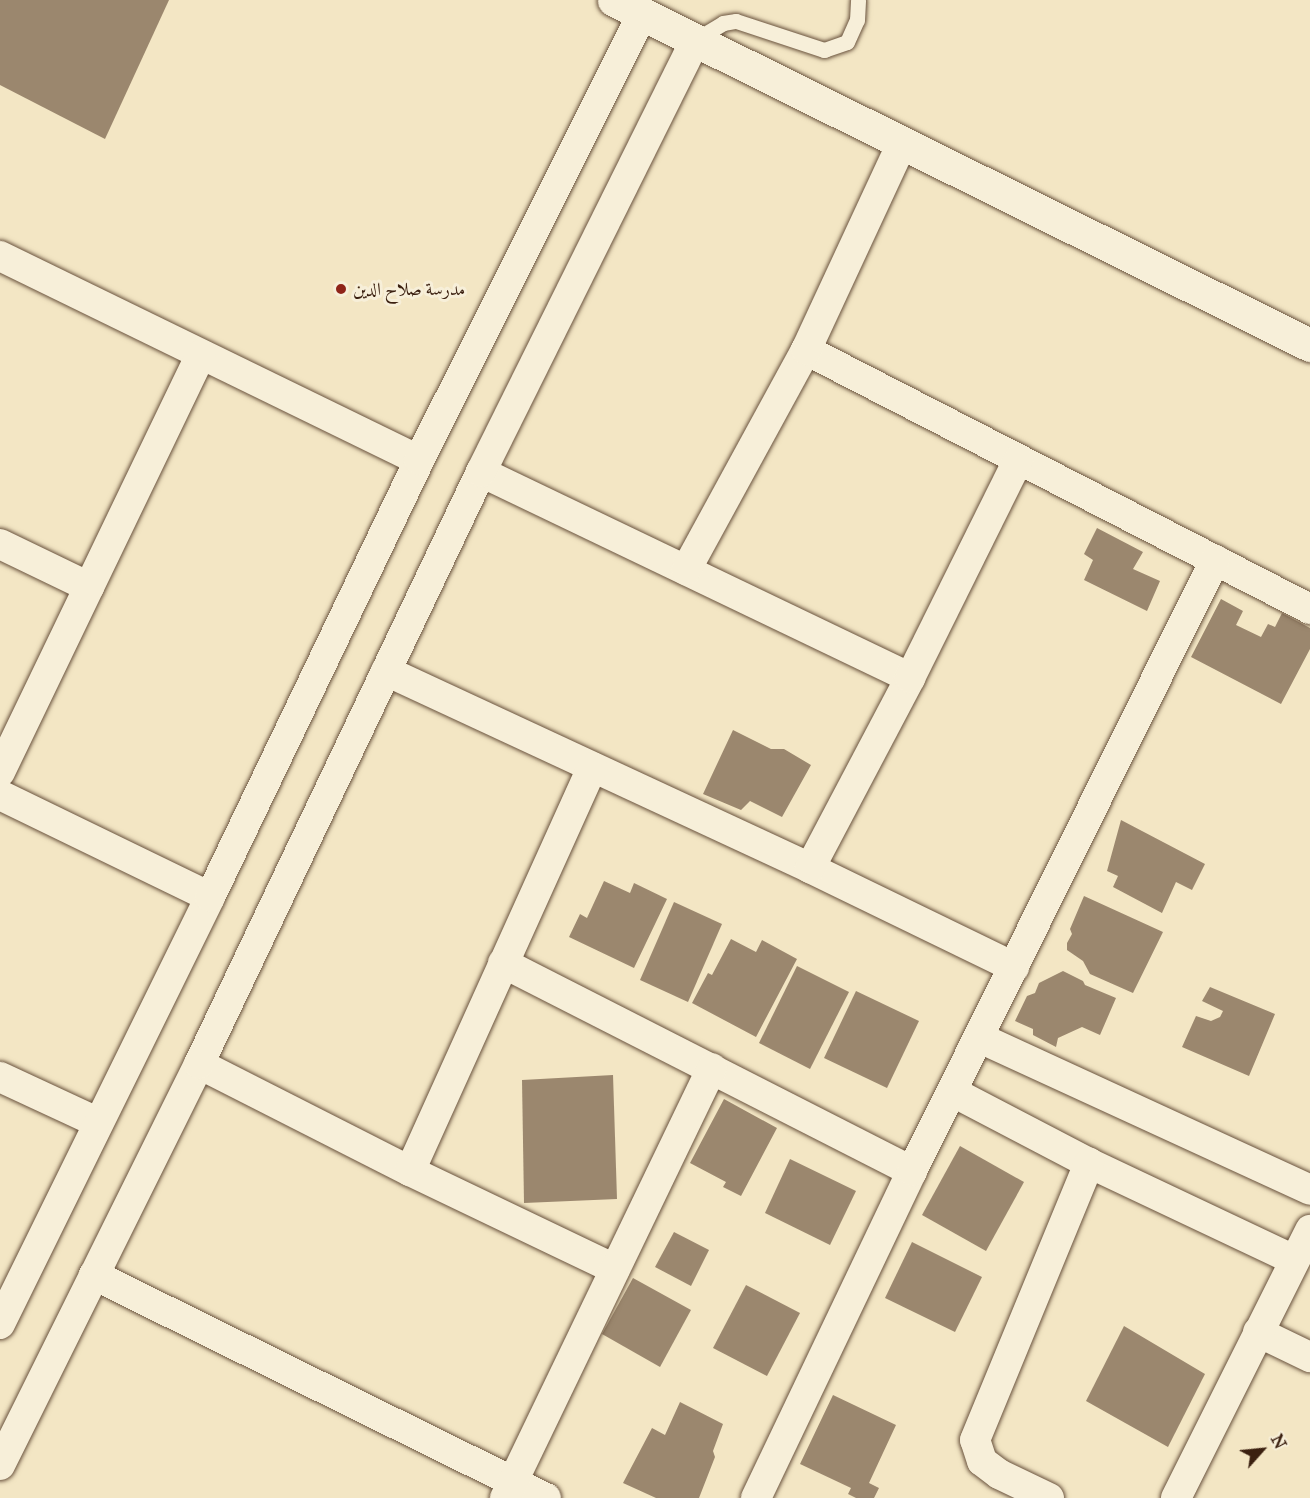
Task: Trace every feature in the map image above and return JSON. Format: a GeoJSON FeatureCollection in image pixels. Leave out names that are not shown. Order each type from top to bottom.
{"type":"FeatureCollection","features":[{"type":"Feature","properties":{"kind":"street"},"geometry":{"type":"LineString","coordinates":[[0,1324],[97,1122],[210,897],[419,460],[628,7],[1310,345]]}},
{"type":"Feature","properties":{"kind":"street"},"geometry":{"type":"LineString","coordinates":[[0,1465],[199,1064],[481,472],[695,40]]}},
{"type":"Feature","properties":{"kind":"street"},"geometry":{"type":"LineString","coordinates":[[686,570],[806,350],[902,143]]}},
{"type":"Feature","properties":{"kind":"street"},"geometry":{"type":"LineString","coordinates":[[0,256],[419,460]]}},
{"type":"Feature","properties":{"kind":"street"},"geometry":{"type":"LineString","coordinates":[[806,350],[1310,609]]}},
{"type":"Feature","properties":{"kind":"street"},"geometry":{"type":"LineString","coordinates":[[0,772],[201,355]]}},
{"type":"Feature","properties":{"kind":"street"},"geometry":{"type":"LineString","coordinates":[[810,868],[910,678],[1018,460]]}},
{"type":"Feature","properties":{"kind":"street"},"geometry":{"type":"LineString","coordinates":[[481,472],[910,678]]}},
{"type":"Feature","properties":{"kind":"street"},"geometry":{"type":"LineString","coordinates":[[0,544],[89,587]]}},
{"type":"Feature","properties":{"kind":"street"},"geometry":{"type":"LineString","coordinates":[[756,1498],[912,1171],[980,1038],[1215,560]]}},
{"type":"Feature","properties":{"kind":"street"},"geometry":{"type":"LineString","coordinates":[[386,670],[810,868],[1014,967]]}},
{"type":"Feature","properties":{"kind":"street"},"geometry":{"type":"LineString","coordinates":[[410,1171],[592,767]]}},
{"type":"Feature","properties":{"kind":"street"},"geometry":{"type":"LineString","coordinates":[[0,795],[210,897]]}},
{"type":"Feature","properties":{"kind":"street"},"geometry":{"type":"LineString","coordinates":[[503,963],[912,1171]]}},
{"type":"Feature","properties":{"kind":"street"},"geometry":{"type":"LineString","coordinates":[[980,1038],[1310,1191]]}},
{"type":"Feature","properties":{"kind":"street"},"geometry":{"type":"LineString","coordinates":[[199,1064],[410,1171],[615,1269]]}},
{"type":"Feature","properties":{"kind":"street"},"geometry":{"type":"LineString","coordinates":[[509,1490],[712,1068]]}},
{"type":"Feature","properties":{"kind":"street"},"geometry":{"type":"LineString","coordinates":[[0,1077],[97,1122]]}},
{"type":"Feature","properties":{"kind":"street"},"geometry":{"type":"LineString","coordinates":[[953,1092],[1089,1163],[1294,1260]]}},
{"type":"Feature","properties":{"kind":"street"},"geometry":{"type":"LineString","coordinates":[[1049,1498],[999,1474],[982,1461],[975,1440],[1089,1163]]}},
{"type":"Feature","properties":{"kind":"street"},"geometry":{"type":"LineString","coordinates":[[1176,1498],[1310,1230]]}},
{"type":"Feature","properties":{"kind":"street"},"geometry":{"type":"LineString","coordinates":[[94,1275],[509,1490],[546,1498]]}},
{"type":"Feature","properties":{"kind":"street"},"geometry":{"type":"LineString","coordinates":[[1258,1332],[1310,1357]]}},
{"type":"Feature","properties":{"kind":"lane"},"geometry":{"type":"LineString","coordinates":[[695,40],[723,23],[736,21],[824,51],[847,42],[857,20],[858,0]]}},
{"type":"Feature","properties":{"kind":"building"},"geometry":{"type":"Polygon","coordinates":[[[0,0],[169,0],[105,139],[0,85],[0,0]]]}},
{"type":"Feature","properties":{"kind":"building"},"geometry":{"type":"Polygon","coordinates":[[[1097,528],[1143,552],[1133,569],[1160,581],[1147,611],[1084,580],[1093,560],[1084,554],[1097,528]]]}},
{"type":"Feature","properties":{"kind":"building"},"geometry":{"type":"Polygon","coordinates":[[[1221,599],[1243,611],[1236,625],[1261,637],[1268,624],[1275,627],[1282,613],[1310,628],[1310,649],[1281,704],[1191,657],[1221,599]]]}},
{"type":"Feature","properties":{"kind":"building"},"geometry":{"type":"Polygon","coordinates":[[[733,730],[771,749],[784,749],[811,765],[782,817],[750,801],[741,810],[703,794],[733,730]]]}},
{"type":"Feature","properties":{"kind":"building"},"geometry":{"type":"Polygon","coordinates":[[[1121,820],[1205,864],[1192,890],[1176,882],[1162,913],[1113,887],[1118,876],[1107,871],[1121,820]]]}},
{"type":"Feature","properties":{"kind":"building"},"geometry":{"type":"Polygon","coordinates":[[[604,881],[630,893],[634,883],[667,899],[634,968],[569,937],[580,914],[587,918],[604,881]]]}},
{"type":"Feature","properties":{"kind":"building"},"geometry":{"type":"Polygon","coordinates":[[[1084,896],[1163,932],[1133,993],[1090,974],[1083,961],[1067,950],[1067,943],[1072,934],[1070,929],[1084,896]]]}},
{"type":"Feature","properties":{"kind":"building"},"geometry":{"type":"Polygon","coordinates":[[[674,902],[722,924],[688,1002],[640,980],[674,902]]]}},
{"type":"Feature","properties":{"kind":"building"},"geometry":{"type":"Polygon","coordinates":[[[731,939],[756,952],[762,940],[797,959],[756,1037],[692,1003],[708,973],[712,975],[731,939]]]}},
{"type":"Feature","properties":{"kind":"building"},"geometry":{"type":"Polygon","coordinates":[[[797,966],[849,992],[810,1069],[759,1043],[797,966]]]}},
{"type":"Feature","properties":{"kind":"building"},"geometry":{"type":"Polygon","coordinates":[[[1063,971],[1083,981],[1085,985],[1116,998],[1100,1035],[1082,1027],[1058,1038],[1056,1047],[1033,1035],[1033,1029],[1015,1021],[1027,996],[1035,993],[1039,983],[1063,971]]]}},
{"type":"Feature","properties":{"kind":"building"},"geometry":{"type":"Polygon","coordinates":[[[1210,987],[1275,1014],[1249,1076],[1182,1047],[1196,1016],[1211,1021],[1220,1017],[1223,1011],[1202,1001],[1210,987]]]}},
{"type":"Feature","properties":{"kind":"building"},"geometry":{"type":"Polygon","coordinates":[[[856,991],[919,1021],[887,1088],[824,1058],[856,991]]]}},
{"type":"Feature","properties":{"kind":"building"},"geometry":{"type":"Polygon","coordinates":[[[613,1075],[617,1199],[524,1203],[522,1080],[613,1075]]]}},
{"type":"Feature","properties":{"kind":"building"},"geometry":{"type":"Polygon","coordinates":[[[724,1099],[777,1128],[741,1196],[723,1187],[726,1182],[690,1163],[724,1099]]]}},
{"type":"Feature","properties":{"kind":"building"},"geometry":{"type":"Polygon","coordinates":[[[960,1146],[1024,1182],[986,1251],[922,1215],[960,1146]]]}},
{"type":"Feature","properties":{"kind":"building"},"geometry":{"type":"Polygon","coordinates":[[[790,1159],[856,1191],[830,1245],[765,1213],[790,1159]]]}},
{"type":"Feature","properties":{"kind":"building"},"geometry":{"type":"Polygon","coordinates":[[[674,1232],[709,1250],[691,1286],[655,1267],[674,1232]]]}},
{"type":"Feature","properties":{"kind":"building"},"geometry":{"type":"Polygon","coordinates":[[[912,1242],[982,1277],[955,1332],[885,1298],[912,1242]]]}},
{"type":"Feature","properties":{"kind":"building"},"geometry":{"type":"Polygon","coordinates":[[[633,1278],[691,1310],[660,1367],[602,1334],[633,1278]]]}},
{"type":"Feature","properties":{"kind":"building"},"geometry":{"type":"Polygon","coordinates":[[[746,1285],[800,1313],[767,1376],[713,1348],[746,1285]]]}},
{"type":"Feature","properties":{"kind":"building"},"geometry":{"type":"Polygon","coordinates":[[[1124,1326],[1205,1374],[1168,1447],[1086,1401],[1124,1326]]]}},
{"type":"Feature","properties":{"kind":"building"},"geometry":{"type":"Polygon","coordinates":[[[833,1395],[896,1425],[869,1483],[879,1488],[874,1498],[856,1498],[848,1494],[851,1488],[800,1464],[833,1395]]]}},
{"type":"Feature","properties":{"kind":"building"},"geometry":{"type":"Polygon","coordinates":[[[680,1402],[723,1424],[713,1451],[715,1457],[699,1498],[656,1498],[623,1483],[652,1428],[665,1435],[680,1402]]]}},
{"type":"Feature","properties":{"kind":"place","name":"مدرسة صلاح الدين"},"geometry":{"type":"Point","coordinates":[341,289]}}]}
